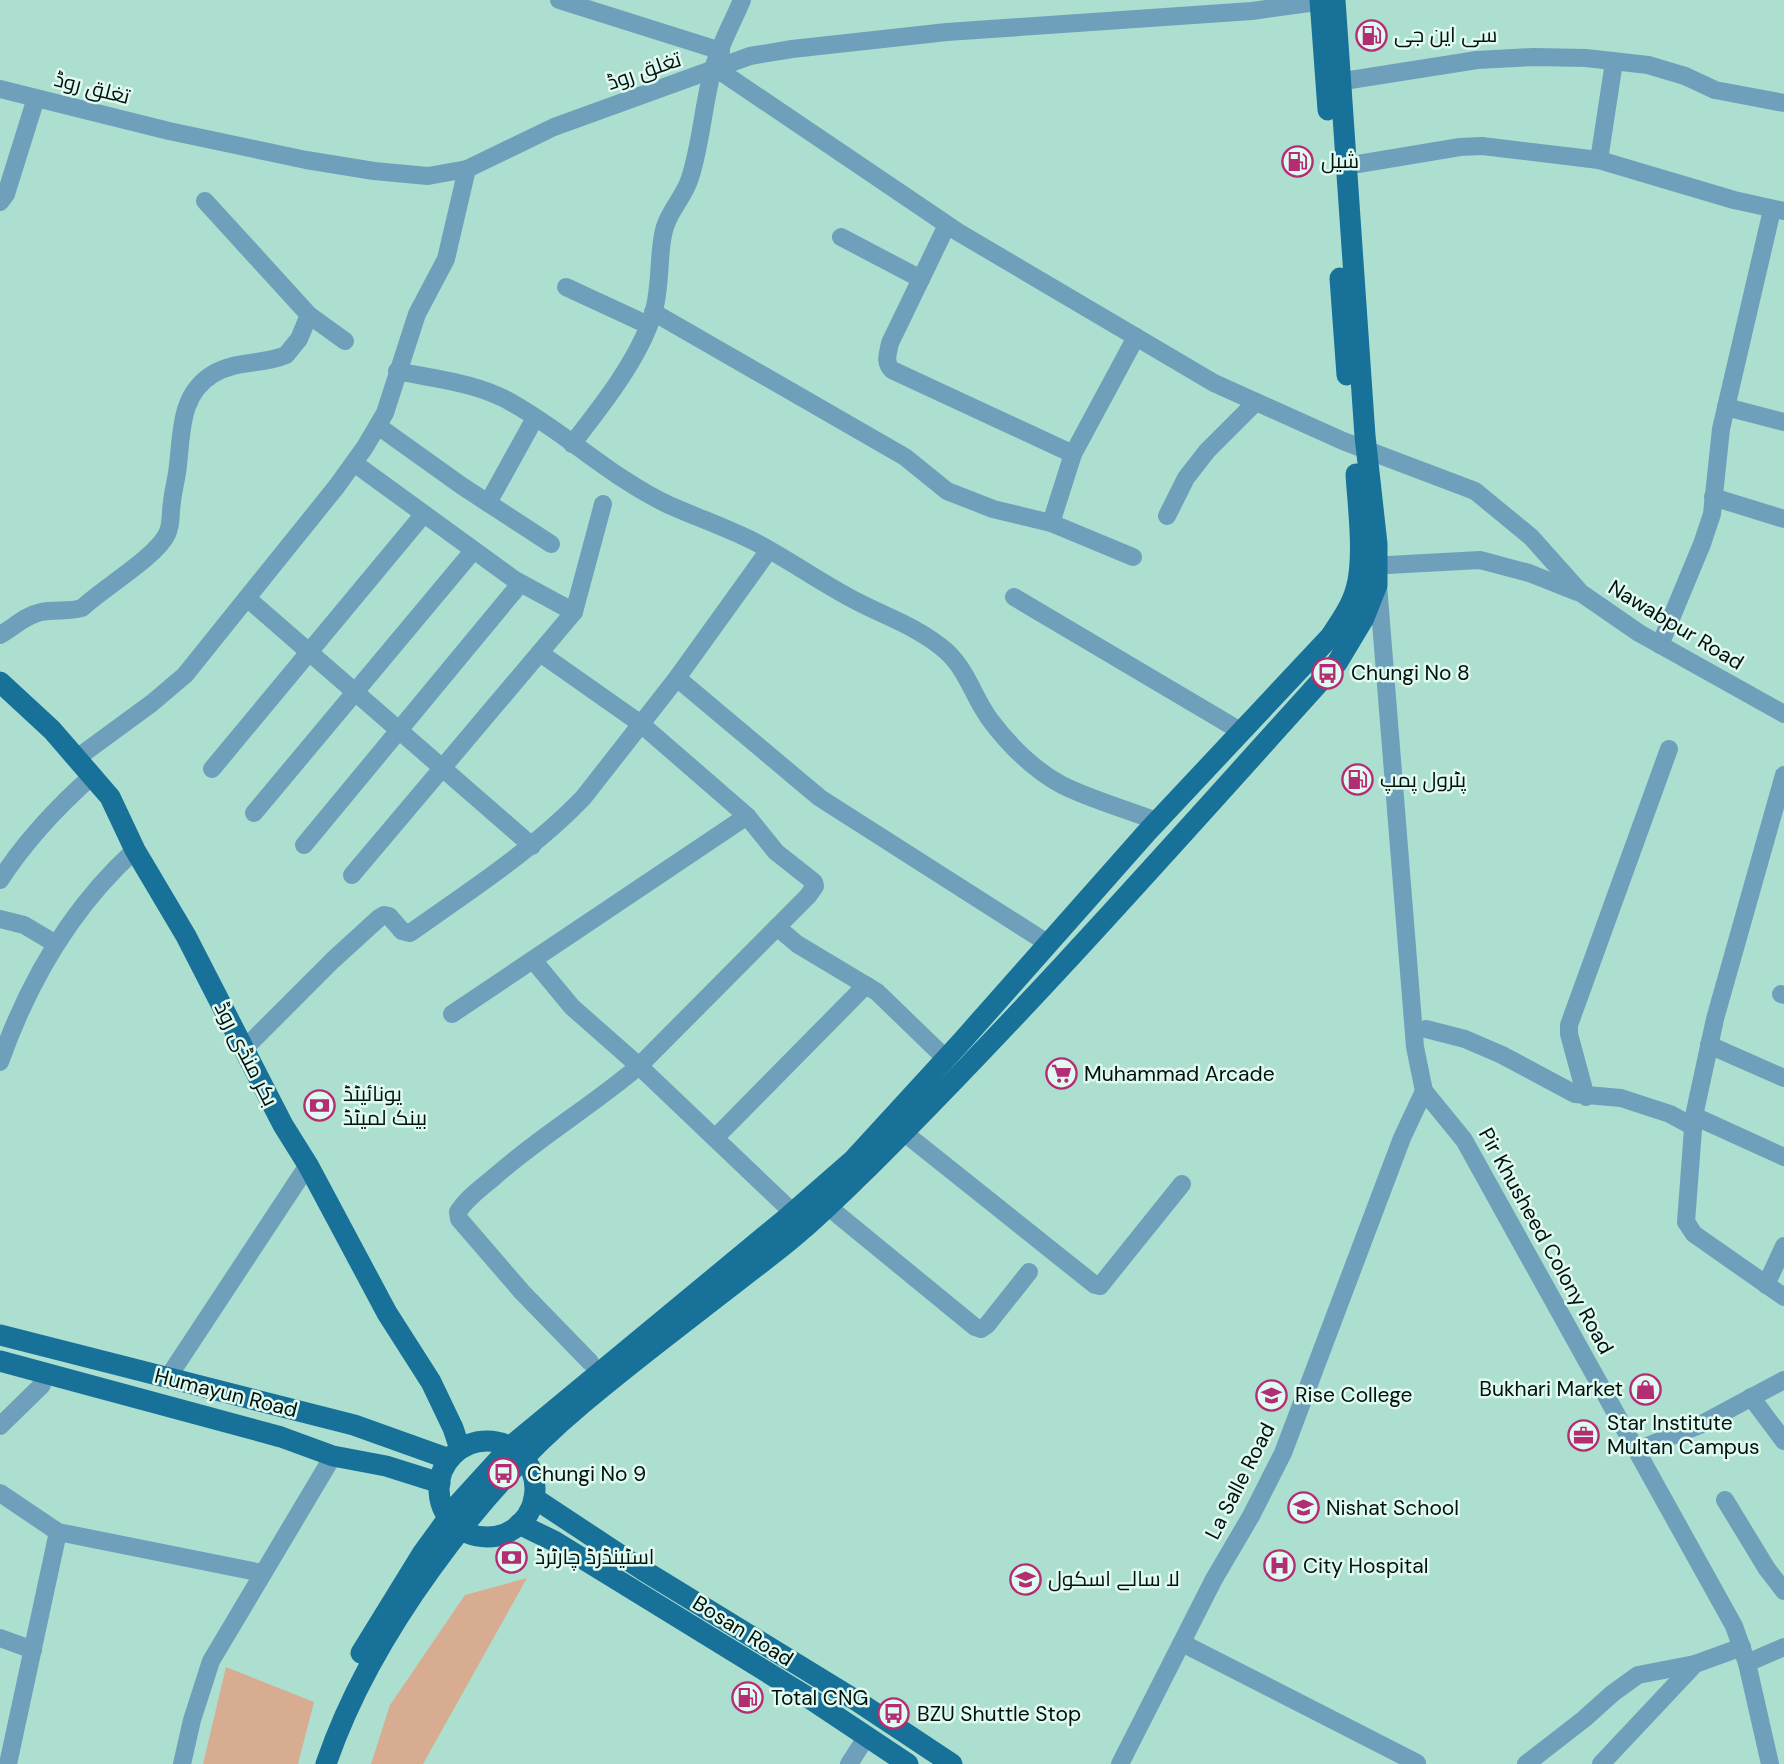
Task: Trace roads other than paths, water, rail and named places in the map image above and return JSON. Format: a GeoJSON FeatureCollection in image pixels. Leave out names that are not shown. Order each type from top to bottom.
{"type":"FeatureCollection","features":[{"type":"Feature","properties":{"kind":"main road"},"geometry":{"type":"LineString","coordinates":[[326,1764],[337,1732],[364,1675],[396,1623],[468,1520],[523,1457],[610,1380],[800,1232],[869,1167],[1025,1004],[1337,663],[1364,618],[1382,566],[1377,544],[1364,423],[1326,0]]}},
{"type":"Feature","properties":{"kind":"main road"},"geometry":{"type":"LineString","coordinates":[[313,1764],[326,1726],[352,1669],[382,1616],[459,1503],[511,1446],[852,1161],[1148,831],[1330,637],[1348,610],[1357,587],[1360,547],[1326,0]]}},
{"type":"Feature","properties":{"kind":"main road","name":"بکر منڈی روڈ"},"geometry":{"type":"LineString","coordinates":[[0,682],[52,730],[110,797],[135,850],[186,936],[283,1125],[309,1166],[387,1313],[431,1382],[453,1428],[455,1454]]}},
{"type":"Feature","properties":{"kind":"main road","name":"Humayun Road"},"geometry":{"type":"LineString","coordinates":[[0,1335],[354,1425],[455,1454]]}},
{"type":"Feature","properties":{"kind":"main road","name":"Humayun Road"},"geometry":{"type":"LineString","coordinates":[[0,1361],[281,1437],[333,1456],[386,1466],[440,1483]]}},
{"type":"Feature","properties":{"kind":"main road"},"geometry":{"type":"LineString","coordinates":[[0,1373],[271,1444],[333,1456]]}},
{"type":"Feature","properties":{"kind":"main road"},"geometry":{"type":"LineString","coordinates":[[483,1441],[508,1446],[520,1453],[533,1476],[534,1497],[529,1512],[519,1524],[505,1533],[489,1537],[472,1535],[449,1519],[442,1506],[440,1483],[455,1454],[471,1443],[483,1441]]}},
{"type":"Feature","properties":{"kind":"main road","name":"Bosan Road"},"geometry":{"type":"LineString","coordinates":[[534,1497],[643,1570],[857,1701],[952,1764]]}},
{"type":"Feature","properties":{"kind":"main road","name":"Bosan Road"},"geometry":{"type":"LineString","coordinates":[[519,1524],[554,1541],[908,1764]]}},
{"type":"Feature","properties":{"kind":"street"},"geometry":{"type":"LineString","coordinates":[[559,0],[721,51]]}},
{"type":"Feature","properties":{"kind":"street"},"geometry":{"type":"LineString","coordinates":[[572,444],[607,396],[651,318],[663,234],[690,178],[715,70],[742,0]]}},
{"type":"Feature","properties":{"kind":"street","name":"تغلق روڈ"},"geometry":{"type":"LineString","coordinates":[[0,89],[169,131],[306,160],[428,176],[467,169],[554,127],[750,57],[792,48],[947,32],[1252,11],[1326,0]]}},
{"type":"Feature","properties":{"kind":"street"},"geometry":{"type":"LineString","coordinates":[[1350,80],[1477,60],[1586,58],[1648,65],[1685,76],[1715,90],[1784,103]]}},
{"type":"Feature","properties":{"kind":"street"},"geometry":{"type":"LineString","coordinates":[[1599,160],[1614,62]]}},
{"type":"Feature","properties":{"kind":"street","name":"Nawabpur Road"},"geometry":{"type":"LineString","coordinates":[[715,70],[947,225],[1214,383],[1379,455],[1475,491],[1531,537],[1581,593],[1660,645],[1784,713]]}},
{"type":"Feature","properties":{"kind":"street"},"geometry":{"type":"LineString","coordinates":[[0,202],[5,194],[36,98]]}},
{"type":"Feature","properties":{"kind":"street"},"geometry":{"type":"LineString","coordinates":[[1358,164],[1460,147],[1482,146],[1599,160],[1778,211],[1721,429],[1712,514],[1660,645]]}},
{"type":"Feature","properties":{"kind":"street"},"geometry":{"type":"LineString","coordinates":[[77,758],[169,691],[191,668],[354,463],[385,413],[417,314],[446,259],[467,169]]}},
{"type":"Feature","properties":{"kind":"street"},"geometry":{"type":"LineString","coordinates":[[205,201],[309,315],[345,341]]}},
{"type":"Feature","properties":{"kind":"street"},"geometry":{"type":"LineString","coordinates":[[947,225],[890,343],[886,361],[888,366],[1073,454]]}},
{"type":"Feature","properties":{"kind":"street"},"geometry":{"type":"LineString","coordinates":[[841,237],[921,279]]}},
{"type":"Feature","properties":{"kind":"street"},"geometry":{"type":"LineString","coordinates":[[566,287],[651,318],[905,457],[947,491],[993,509],[1051,523],[1133,557]]}},
{"type":"Feature","properties":{"kind":"street"},"geometry":{"type":"LineString","coordinates":[[0,635],[37,612],[58,609],[72,611],[82,607],[154,551],[170,530],[180,435],[189,400],[195,390],[215,373],[237,364],[286,355],[299,339],[309,315]]}},
{"type":"Feature","properties":{"kind":"street"},"geometry":{"type":"LineString","coordinates":[[1051,523],[1073,454],[1136,337]]}},
{"type":"Feature","properties":{"kind":"street"},"geometry":{"type":"LineString","coordinates":[[397,371],[462,384],[514,403],[633,485],[769,550],[859,602],[906,625],[944,649],[966,673],[989,719],[1004,737],[1044,774],[1062,785],[1151,819]]}},
{"type":"Feature","properties":{"kind":"street"},"geometry":{"type":"LineString","coordinates":[[1167,516],[1186,478],[1207,451],[1256,402]]}},
{"type":"Feature","properties":{"kind":"street"},"geometry":{"type":"LineString","coordinates":[[1726,407],[1784,422]]}},
{"type":"Feature","properties":{"kind":"street"},"geometry":{"type":"LineString","coordinates":[[488,503],[535,418]]}},
{"type":"Feature","properties":{"kind":"street"},"geometry":{"type":"LineString","coordinates":[[378,426],[551,544]]}},
{"type":"Feature","properties":{"kind":"street"},"geometry":{"type":"LineString","coordinates":[[354,463],[520,584],[574,612]]}},
{"type":"Feature","properties":{"kind":"street"},"geometry":{"type":"LineString","coordinates":[[1713,497],[1784,519]]}},
{"type":"Feature","properties":{"kind":"street"},"geometry":{"type":"LineString","coordinates":[[352,875],[574,612],[603,504]]}},
{"type":"Feature","properties":{"kind":"street"},"geometry":{"type":"LineString","coordinates":[[212,769],[424,515]]}},
{"type":"Feature","properties":{"kind":"street"},"geometry":{"type":"LineString","coordinates":[[244,1049],[379,918],[388,916],[402,932],[410,933],[532,846],[583,798],[677,678],[769,550]]}},
{"type":"Feature","properties":{"kind":"street"},"geometry":{"type":"LineString","coordinates":[[254,813],[473,551]]}},
{"type":"Feature","properties":{"kind":"street"},"geometry":{"type":"LineString","coordinates":[[1424,1091],[1415,1047],[1382,566],[1480,560],[1529,573],[1581,593]]}},
{"type":"Feature","properties":{"kind":"street"},"geometry":{"type":"LineString","coordinates":[[304,845],[520,584]]}},
{"type":"Feature","properties":{"kind":"street"},"geometry":{"type":"LineString","coordinates":[[1014,597],[1237,729]]}},
{"type":"Feature","properties":{"kind":"street"},"geometry":{"type":"LineString","coordinates":[[247,598],[532,846]]}},
{"type":"Feature","properties":{"kind":"street"},"geometry":{"type":"LineString","coordinates":[[540,653],[641,724],[747,816],[776,852],[814,881],[813,890],[639,1066],[612,1090],[507,1165],[458,1212],[459,1219],[522,1292],[590,1362]]}},
{"type":"Feature","properties":{"kind":"street"},"geometry":{"type":"LineString","coordinates":[[677,678],[820,798],[1041,939]]}},
{"type":"Feature","properties":{"kind":"street"},"geometry":{"type":"LineString","coordinates":[[1586,1097],[1569,1025],[1669,749]]}},
{"type":"Feature","properties":{"kind":"street"},"geometry":{"type":"LineString","coordinates":[[1784,775],[1709,1045],[1694,1121],[1686,1222],[1694,1234],[1784,1297]]}},
{"type":"Feature","properties":{"kind":"street"},"geometry":{"type":"LineString","coordinates":[[0,880],[46,818],[92,776]]}},
{"type":"Feature","properties":{"kind":"street"},"geometry":{"type":"LineString","coordinates":[[452,1014],[747,816]]}},
{"type":"Feature","properties":{"kind":"street"},"geometry":{"type":"LineString","coordinates":[[0,1062],[36,977],[56,944],[121,862],[135,850]]}},
{"type":"Feature","properties":{"kind":"street"},"geometry":{"type":"LineString","coordinates":[[0,919],[24,925],[56,944]]}},
{"type":"Feature","properties":{"kind":"street"},"geometry":{"type":"LineString","coordinates":[[777,927],[797,944],[877,992],[939,1052]]}},
{"type":"Feature","properties":{"kind":"street"},"geometry":{"type":"LineString","coordinates":[[533,960],[572,1007],[639,1066],[785,1205]]}},
{"type":"Feature","properties":{"kind":"street"},"geometry":{"type":"LineString","coordinates":[[715,1138],[866,985]]}},
{"type":"Feature","properties":{"kind":"street"},"geometry":{"type":"LineString","coordinates":[[1426,1029],[1465,1039],[1502,1055],[1575,1094],[1586,1097],[1603,1095],[1645,1104],[1784,1157]]}},
{"type":"Feature","properties":{"kind":"street"},"geometry":{"type":"LineString","coordinates":[[1709,1045],[1784,1078]]}},
{"type":"Feature","properties":{"kind":"street","name":"Pir Khusheed Colony Road"},"geometry":{"type":"LineString","coordinates":[[1424,1091],[1464,1140],[1734,1626],[1745,1655],[1770,1764]]}},
{"type":"Feature","properties":{"kind":"street","name":"La Salle Road"},"geometry":{"type":"LineString","coordinates":[[1120,1764],[1283,1453],[1402,1138],[1424,1091]]}},
{"type":"Feature","properties":{"kind":"street"},"geometry":{"type":"LineString","coordinates":[[912,1139],[1100,1286],[1182,1184]]}},
{"type":"Feature","properties":{"kind":"street"},"geometry":{"type":"LineString","coordinates":[[167,1379],[309,1166]]}},
{"type":"Feature","properties":{"kind":"street"},"geometry":{"type":"LineString","coordinates":[[837,1214],[975,1327],[981,1329],[1029,1272]]}},
{"type":"Feature","properties":{"kind":"street"},"geometry":{"type":"LineString","coordinates":[[1766,1285],[1784,1246]]}},
{"type":"Feature","properties":{"kind":"street"},"geometry":{"type":"LineString","coordinates":[[1637,1450],[1700,1424],[1784,1380]]}},
{"type":"Feature","properties":{"kind":"street"},"geometry":{"type":"LineString","coordinates":[[0,1426],[42,1385]]}},
{"type":"Feature","properties":{"kind":"street"},"geometry":{"type":"LineString","coordinates":[[1751,1397],[1784,1441]]}},
{"type":"Feature","properties":{"kind":"street"},"geometry":{"type":"LineString","coordinates":[[182,1764],[192,1720],[211,1661],[333,1456]]}},
{"type":"Feature","properties":{"kind":"street"},"geometry":{"type":"LineString","coordinates":[[0,1493],[58,1532],[262,1573]]}},
{"type":"Feature","properties":{"kind":"street"},"geometry":{"type":"LineString","coordinates":[[1725,1500],[1784,1591]]}},
{"type":"Feature","properties":{"kind":"street"},"geometry":{"type":"LineString","coordinates":[[8,1764],[58,1532]]}},
{"type":"Feature","properties":{"kind":"street"},"geometry":{"type":"LineString","coordinates":[[0,1638],[33,1650]]}},
{"type":"Feature","properties":{"kind":"street"},"geometry":{"type":"LineString","coordinates":[[1182,1643],[1417,1763]]}},
{"type":"Feature","properties":{"kind":"street"},"geometry":{"type":"LineString","coordinates":[[1526,1764],[1638,1675],[1784,1647]]}},
{"type":"Feature","properties":{"kind":"street"},"geometry":{"type":"LineString","coordinates":[[1601,1764],[1695,1664]]}},
{"type":"Feature","properties":{"kind":"street"},"geometry":{"type":"LineString","coordinates":[[849,1764],[867,1736]]}},
{"type":"Feature","properties":{"kind":"place","name":"سی این جی"},"geometry":{"type":"Point","coordinates":[1371,35]}},
{"type":"Feature","properties":{"kind":"place","name":"شیل"},"geometry":{"type":"Point","coordinates":[1298,161]}},
{"type":"Feature","properties":{"kind":"place","name":"Chungi No 8"},"geometry":{"type":"Point","coordinates":[1328,673]}},
{"type":"Feature","properties":{"kind":"place","name":"پٹرول پمپ"},"geometry":{"type":"Point","coordinates":[1357,780]}},
{"type":"Feature","properties":{"kind":"place","name":"Muhammad Arcade"},"geometry":{"type":"Point","coordinates":[1061,1074]}},
{"type":"Feature","properties":{"kind":"place","name":"یونائیٹڈ بینک لمیٹڈ"},"geometry":{"type":"Point","coordinates":[320,1106]}},
{"type":"Feature","properties":{"kind":"place","name":"Bukhari Market"},"geometry":{"type":"Point","coordinates":[1646,1389]}},
{"type":"Feature","properties":{"kind":"place","name":"Rise College"},"geometry":{"type":"Point","coordinates":[1272,1395]}},
{"type":"Feature","properties":{"kind":"place","name":"Star Institute Multan Campus"},"geometry":{"type":"Point","coordinates":[1584,1435]}},
{"type":"Feature","properties":{"kind":"place","name":"Chungi No 9"},"geometry":{"type":"Point","coordinates":[504,1474]}},
{"type":"Feature","properties":{"kind":"place","name":"Nishat School"},"geometry":{"type":"Point","coordinates":[1303,1508]}},
{"type":"Feature","properties":{"kind":"place","name":"اسٹینڈرڈ چارٹرڈ"},"geometry":{"type":"Point","coordinates":[512,1557]}},
{"type":"Feature","properties":{"kind":"place","name":"City Hospital"},"geometry":{"type":"Point","coordinates":[1280,1566]}},
{"type":"Feature","properties":{"kind":"place","name":"لا سالے اسکول"},"geometry":{"type":"Point","coordinates":[1025,1579]}},
{"type":"Feature","properties":{"kind":"place","name":"Total CNG"},"geometry":{"type":"Point","coordinates":[748,1698]}},
{"type":"Feature","properties":{"kind":"place","name":"BZU Shuttle Stop"},"geometry":{"type":"Point","coordinates":[894,1714]}}]}
